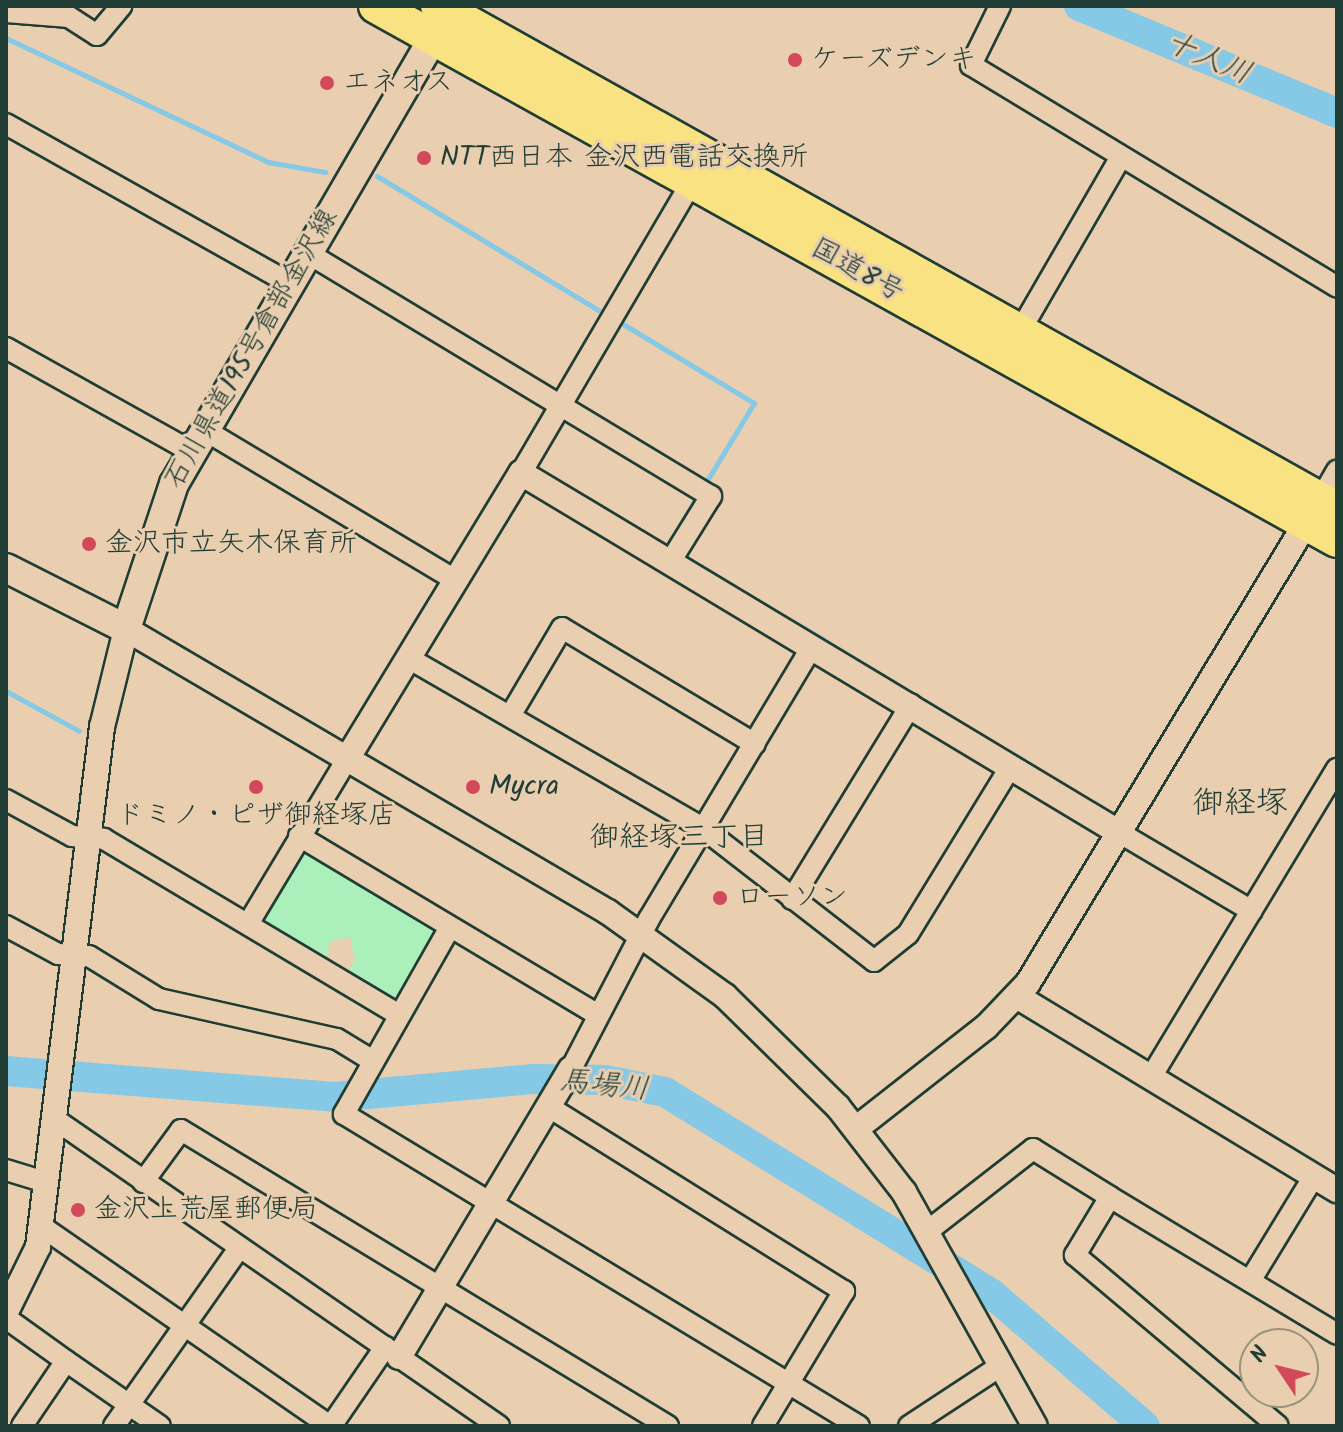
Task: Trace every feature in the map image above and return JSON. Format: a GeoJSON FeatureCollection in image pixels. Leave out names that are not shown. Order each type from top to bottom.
{"type":"FeatureCollection","features":[{"type":"Feature","properties":{"kind":"highway","name":"国道8号"},"geometry":{"type":"LineString","coordinates":[[376,6],[443,15],[1020,331],[1325,501],[1337,540]]}},
{"type":"Feature","properties":{"kind":"highway","name":"国道8号"},"geometry":{"type":"LineString","coordinates":[[443,15],[692,181],[1325,501]]}},
{"type":"Feature","properties":{"kind":"main road","name":"石川県道195号倉部金沢線"},"geometry":{"type":"LineString","coordinates":[[126,629],[163,507],[197,440],[443,15]]}},
{"type":"Feature","properties":{"kind":"main road"},"geometry":{"type":"LineString","coordinates":[[6,568],[126,629]]}},
{"type":"Feature","properties":{"kind":"street"},"geometry":{"type":"LineString","coordinates":[[6,12],[69,17],[97,35],[121,6]]}},
{"type":"Feature","properties":{"kind":"street"},"geometry":{"type":"LineString","coordinates":[[1000,6],[971,65],[1337,287]]}},
{"type":"Feature","properties":{"kind":"street"},"geometry":{"type":"LineString","coordinates":[[6,124],[288,282]]}},
{"type":"Feature","properties":{"kind":"street"},"geometry":{"type":"LineString","coordinates":[[1020,331],[1121,157]]}},
{"type":"Feature","properties":{"kind":"street"},"geometry":{"type":"LineString","coordinates":[[248,924],[457,581],[692,181]]}},
{"type":"Feature","properties":{"kind":"street"},"geometry":{"type":"LineString","coordinates":[[306,252],[711,496],[670,562]]}},
{"type":"Feature","properties":{"kind":"street"},"geometry":{"type":"LineString","coordinates":[[6,348],[181,446],[213,435],[457,581]]}},
{"type":"Feature","properties":{"kind":"street"},"geometry":{"type":"LineString","coordinates":[[521,473],[1252,911]]}},
{"type":"Feature","properties":{"kind":"street"},"geometry":{"type":"LineString","coordinates":[[857,1128],[1018,997],[1325,501]]}},
{"type":"Feature","properties":{"kind":"street"},"geometry":{"type":"LineString","coordinates":[[510,716],[562,628],[755,744]]}},
{"type":"Feature","properties":{"kind":"street"},"geometry":{"type":"LineString","coordinates":[[160,1426],[66,1361],[9,1302],[41,1226],[102,727],[126,629],[642,933],[755,1022],[857,1128],[934,1239],[1035,1426]]}},
{"type":"Feature","properties":{"kind":"street"},"geometry":{"type":"LineString","coordinates":[[41,1226],[331,1426],[392,1352],[439,1288],[493,1202],[571,1069],[596,1014],[642,933],[812,647]]}},
{"type":"Feature","properties":{"kind":"street"},"geometry":{"type":"LineString","coordinates":[[410,659],[704,829],[874,961],[908,934],[1011,766]]}},
{"type":"Feature","properties":{"kind":"street"},"geometry":{"type":"LineString","coordinates":[[792,899],[911,705]]}},
{"type":"Feature","properties":{"kind":"street"},"geometry":{"type":"LineString","coordinates":[[1151,1077],[1337,769]]}},
{"type":"Feature","properties":{"kind":"street"},"geometry":{"type":"LineString","coordinates":[[6,800],[88,837],[104,839],[399,1015]]}},
{"type":"Feature","properties":{"kind":"street"},"geometry":{"type":"LineString","coordinates":[[299,836],[449,929],[596,1014]]}},
{"type":"Feature","properties":{"kind":"street"},"geometry":{"type":"LineString","coordinates":[[6,926],[73,955],[89,956],[159,999],[337,1039],[373,1061]]}},
{"type":"Feature","properties":{"kind":"street"},"geometry":{"type":"LineString","coordinates":[[449,929],[344,1114],[859,1426]]}},
{"type":"Feature","properties":{"kind":"street"},"geometry":{"type":"LineString","coordinates":[[1018,997],[1337,1190]]}},
{"type":"Feature","properties":{"kind":"street"},"geometry":{"type":"LineString","coordinates":[[554,1099],[844,1291],[763,1426]]}},
{"type":"Feature","properties":{"kind":"street"},"geometry":{"type":"LineString","coordinates":[[53,1118],[499,1426]]}},
{"type":"Feature","properties":{"kind":"street"},"geometry":{"type":"LineString","coordinates":[[143,1182],[181,1130],[668,1426]]}},
{"type":"Feature","properties":{"kind":"street"},"geometry":{"type":"LineString","coordinates":[[934,1239],[1033,1149],[1337,1334]]}},
{"type":"Feature","properties":{"kind":"street"},"geometry":{"type":"LineString","coordinates":[[6,1170],[45,1182]]}},
{"type":"Feature","properties":{"kind":"street"},"geometry":{"type":"LineString","coordinates":[[1250,1281],[1314,1176]]}},
{"type":"Feature","properties":{"kind":"street"},"geometry":{"type":"LineString","coordinates":[[1110,1197],[1075,1255],[1278,1426]]}},
{"type":"Feature","properties":{"kind":"street"},"geometry":{"type":"LineString","coordinates":[[114,1426],[239,1248]]}},
{"type":"Feature","properties":{"kind":"street"},"geometry":{"type":"LineString","coordinates":[[22,1426],[66,1361]]}},
{"type":"Feature","properties":{"kind":"street"},"geometry":{"type":"LineString","coordinates":[[909,1426],[1002,1365]]}},
{"type":"Feature","properties":{"kind":"green space"},"geometry":{"type":"Polygon","coordinates":[[[306,852],[433,927],[436,939],[400,999],[390,1001],[346,975],[355,960],[350,937],[329,942],[327,963],[262,925],[260,915],[296,854],[306,852]]]}},
{"type":"Feature","properties":{"kind":"waterway","name":"十人川"},"geometry":{"type":"LineString","coordinates":[[1079,6],[1337,113]]}},
{"type":"Feature","properties":{"kind":"waterway"},"geometry":{"type":"LineString","coordinates":[[6,38],[268,162],[325,172]]}},
{"type":"Feature","properties":{"kind":"waterway"},"geometry":{"type":"LineString","coordinates":[[377,176],[605,314]]}},
{"type":"Feature","properties":{"kind":"waterway"},"geometry":{"type":"LineString","coordinates":[[618,321],[754,403],[705,484]]}},
{"type":"Feature","properties":{"kind":"waterway"},"geometry":{"type":"LineString","coordinates":[[669,544],[696,498]]}},
{"type":"Feature","properties":{"kind":"waterway"},"geometry":{"type":"LineString","coordinates":[[685,557],[736,588]]}},
{"type":"Feature","properties":{"kind":"waterway"},"geometry":{"type":"LineString","coordinates":[[754,599],[766,606]]}},
{"type":"Feature","properties":{"kind":"waterway"},"geometry":{"type":"LineString","coordinates":[[793,622],[822,639]]}},
{"type":"Feature","properties":{"kind":"waterway"},"geometry":{"type":"LineString","coordinates":[[826,642],[965,726]]}},
{"type":"Feature","properties":{"kind":"waterway"},"geometry":{"type":"LineString","coordinates":[[6,691],[79,731]]}},
{"type":"Feature","properties":{"kind":"waterway"},"geometry":{"type":"LineString","coordinates":[[1027,763],[1091,802]]}},
{"type":"Feature","properties":{"kind":"waterway","name":"馬場川"},"geometry":{"type":"LineString","coordinates":[[6,1071],[335,1097],[534,1079],[605,1080],[665,1092],[992,1294],[1145,1426]]}},
{"type":"Feature","properties":{"kind":"place","name":"ケーズデンキ"},"geometry":{"type":"Point","coordinates":[795,60]}},
{"type":"Feature","properties":{"kind":"place","name":"エネオス"},"geometry":{"type":"Point","coordinates":[327,83]}},
{"type":"Feature","properties":{"kind":"place","name":"NTT西日本 金沢西電話交換所"},"geometry":{"type":"Point","coordinates":[424,158]}},
{"type":"Feature","properties":{"kind":"place","name":"金沢市立矢木保育所"},"geometry":{"type":"Point","coordinates":[89,544]}},
{"type":"Feature","properties":{"kind":"place","name":"ドミノ・ピザ御経塚店"},"geometry":{"type":"Point","coordinates":[256,787]}},
{"type":"Feature","properties":{"kind":"place","name":"Mycra"},"geometry":{"type":"Point","coordinates":[473,787]}},
{"type":"Feature","properties":{"kind":"place","name":"ローソン"},"geometry":{"type":"Point","coordinates":[720,898]}},
{"type":"Feature","properties":{"kind":"place","name":"金沢上荒屋郵便局"},"geometry":{"type":"Point","coordinates":[78,1210]}},
{"type":"Feature","properties":{"kind":"district","name":"御経塚"},"geometry":{"type":"Point","coordinates":[1240,804]}},
{"type":"Feature","properties":{"kind":"district","name":"御経塚三丁目"},"geometry":{"type":"Point","coordinates":[679,838]}}]}
